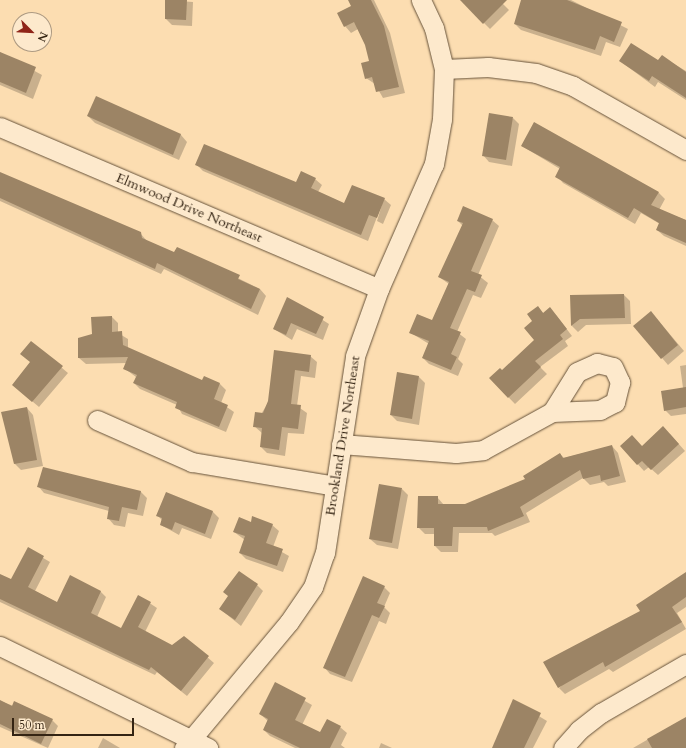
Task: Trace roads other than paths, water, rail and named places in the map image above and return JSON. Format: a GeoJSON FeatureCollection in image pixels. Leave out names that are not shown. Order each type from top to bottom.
{"type":"FeatureCollection","features":[{"type":"Feature","properties":{"kind":"street","name":"Brookland Drive Northeast"},"geometry":{"type":"LineString","coordinates":[[187,744],[289,622],[312,587],[325,553],[354,356],[379,289],[434,164],[442,119],[444,69],[434,28],[421,0]]}},
{"type":"Feature","properties":{"kind":"street"},"geometry":{"type":"LineString","coordinates":[[444,69],[488,67],[536,73],[572,86],[686,150]]}},
{"type":"Feature","properties":{"kind":"street","name":"Elmwood Drive Northeast"},"geometry":{"type":"LineString","coordinates":[[0,127],[379,289]]}},
{"type":"Feature","properties":{"kind":"street"},"geometry":{"type":"LineString","coordinates":[[341,444],[456,453],[483,450],[552,412]]}},
{"type":"Feature","properties":{"kind":"street"},"geometry":{"type":"LineString","coordinates":[[97,420],[192,462],[336,486]]}},
{"type":"Feature","properties":{"kind":"street"},"geometry":{"type":"LineString","coordinates":[[0,646],[187,744],[208,748]]}},
{"type":"Feature","properties":{"kind":"street"},"geometry":{"type":"LineString","coordinates":[[563,748],[579,730],[601,713],[686,664]]}}]}
